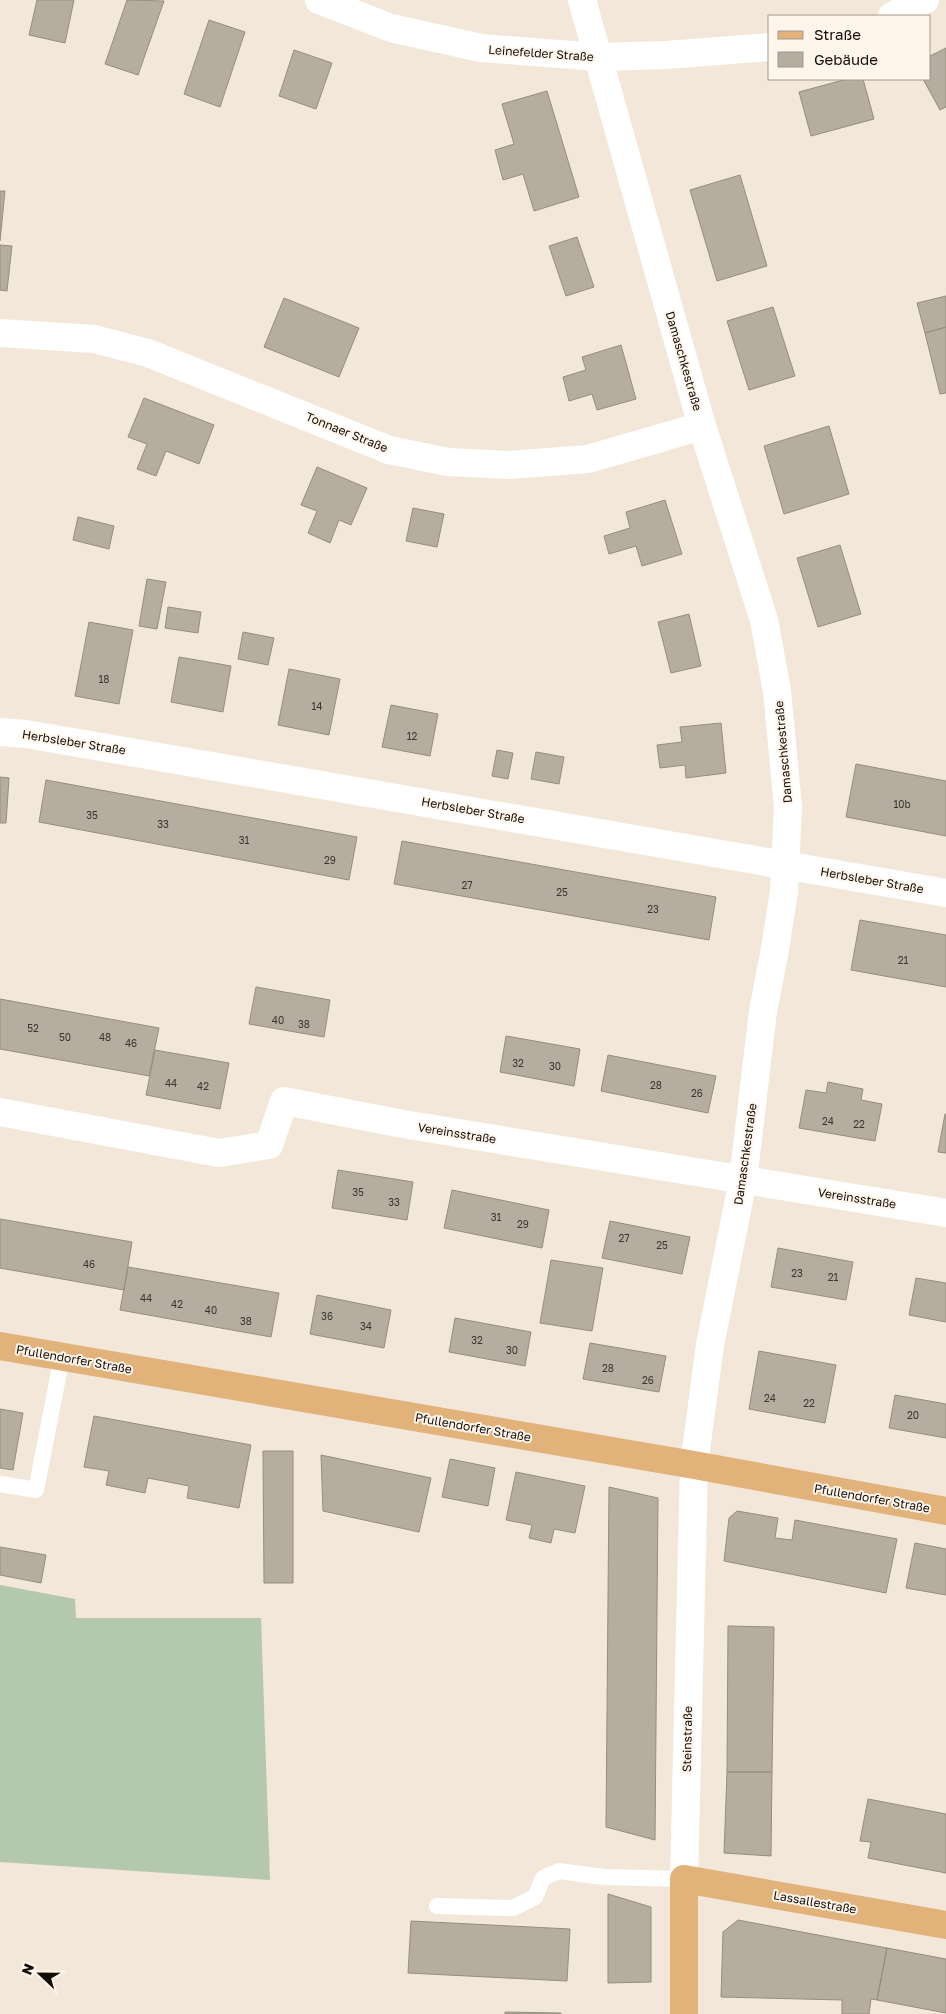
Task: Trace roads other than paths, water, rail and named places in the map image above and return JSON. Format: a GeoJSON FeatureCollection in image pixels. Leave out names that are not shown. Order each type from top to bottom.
{"type":"FeatureCollection","features":[{"type":"Feature","properties":{"kind":"main road","name":"Pfullendorfer Straße"},"geometry":{"type":"LineString","coordinates":[[0,1346],[694,1465],[946,1511]]}},
{"type":"Feature","properties":{"kind":"main road","name":"Lassallestraße"},"geometry":{"type":"LineString","coordinates":[[684,1879],[946,1925]]}},
{"type":"Feature","properties":{"kind":"main road","name":"Steinstraße"},"geometry":{"type":"LineString","coordinates":[[684,1879],[684,2014]]}},
{"type":"Feature","properties":{"kind":"street","name":"Leinefelder Straße"},"geometry":{"type":"LineString","coordinates":[[319,0],[391,28],[481,48],[598,57],[666,55],[768,47]]}},
{"type":"Feature","properties":{"kind":"street","name":"Damaschkestraße"},"geometry":{"type":"LineString","coordinates":[[582,0],[702,426],[764,620],[777,690],[784,745],[788,807],[784,891],[763,1011],[743,1180],[710,1345],[694,1465]]}},
{"type":"Feature","properties":{"kind":"street"},"geometry":{"type":"LineString","coordinates":[[894,15],[925,0]]}},
{"type":"Feature","properties":{"kind":"street","name":"Tonnaer Straße"},"geometry":{"type":"LineString","coordinates":[[0,332],[94,339],[148,353],[389,450],[448,462],[509,465],[588,459],[702,426]]}},
{"type":"Feature","properties":{"kind":"street","name":"Herbsleber Straße"},"geometry":{"type":"LineString","coordinates":[[0,732],[36,735],[946,893]]}},
{"type":"Feature","properties":{"kind":"street","name":"Vereinsstraße"},"geometry":{"type":"LineString","coordinates":[[0,1112],[219,1152],[268,1146],[284,1101],[402,1124],[946,1213]]}},
{"type":"Feature","properties":{"kind":"street","name":"Steinstraße"},"geometry":{"type":"LineString","coordinates":[[684,1879],[694,1465]]}},
{"type":"Feature","properties":{"kind":"lane"},"geometry":{"type":"LineString","coordinates":[[0,1484],[36,1490],[62,1357]]}},
{"type":"Feature","properties":{"kind":"lane"},"geometry":{"type":"LineString","coordinates":[[437,1906],[513,1908],[535,1897],[542,1878],[559,1871],[603,1877],[684,1879]]}}]}
